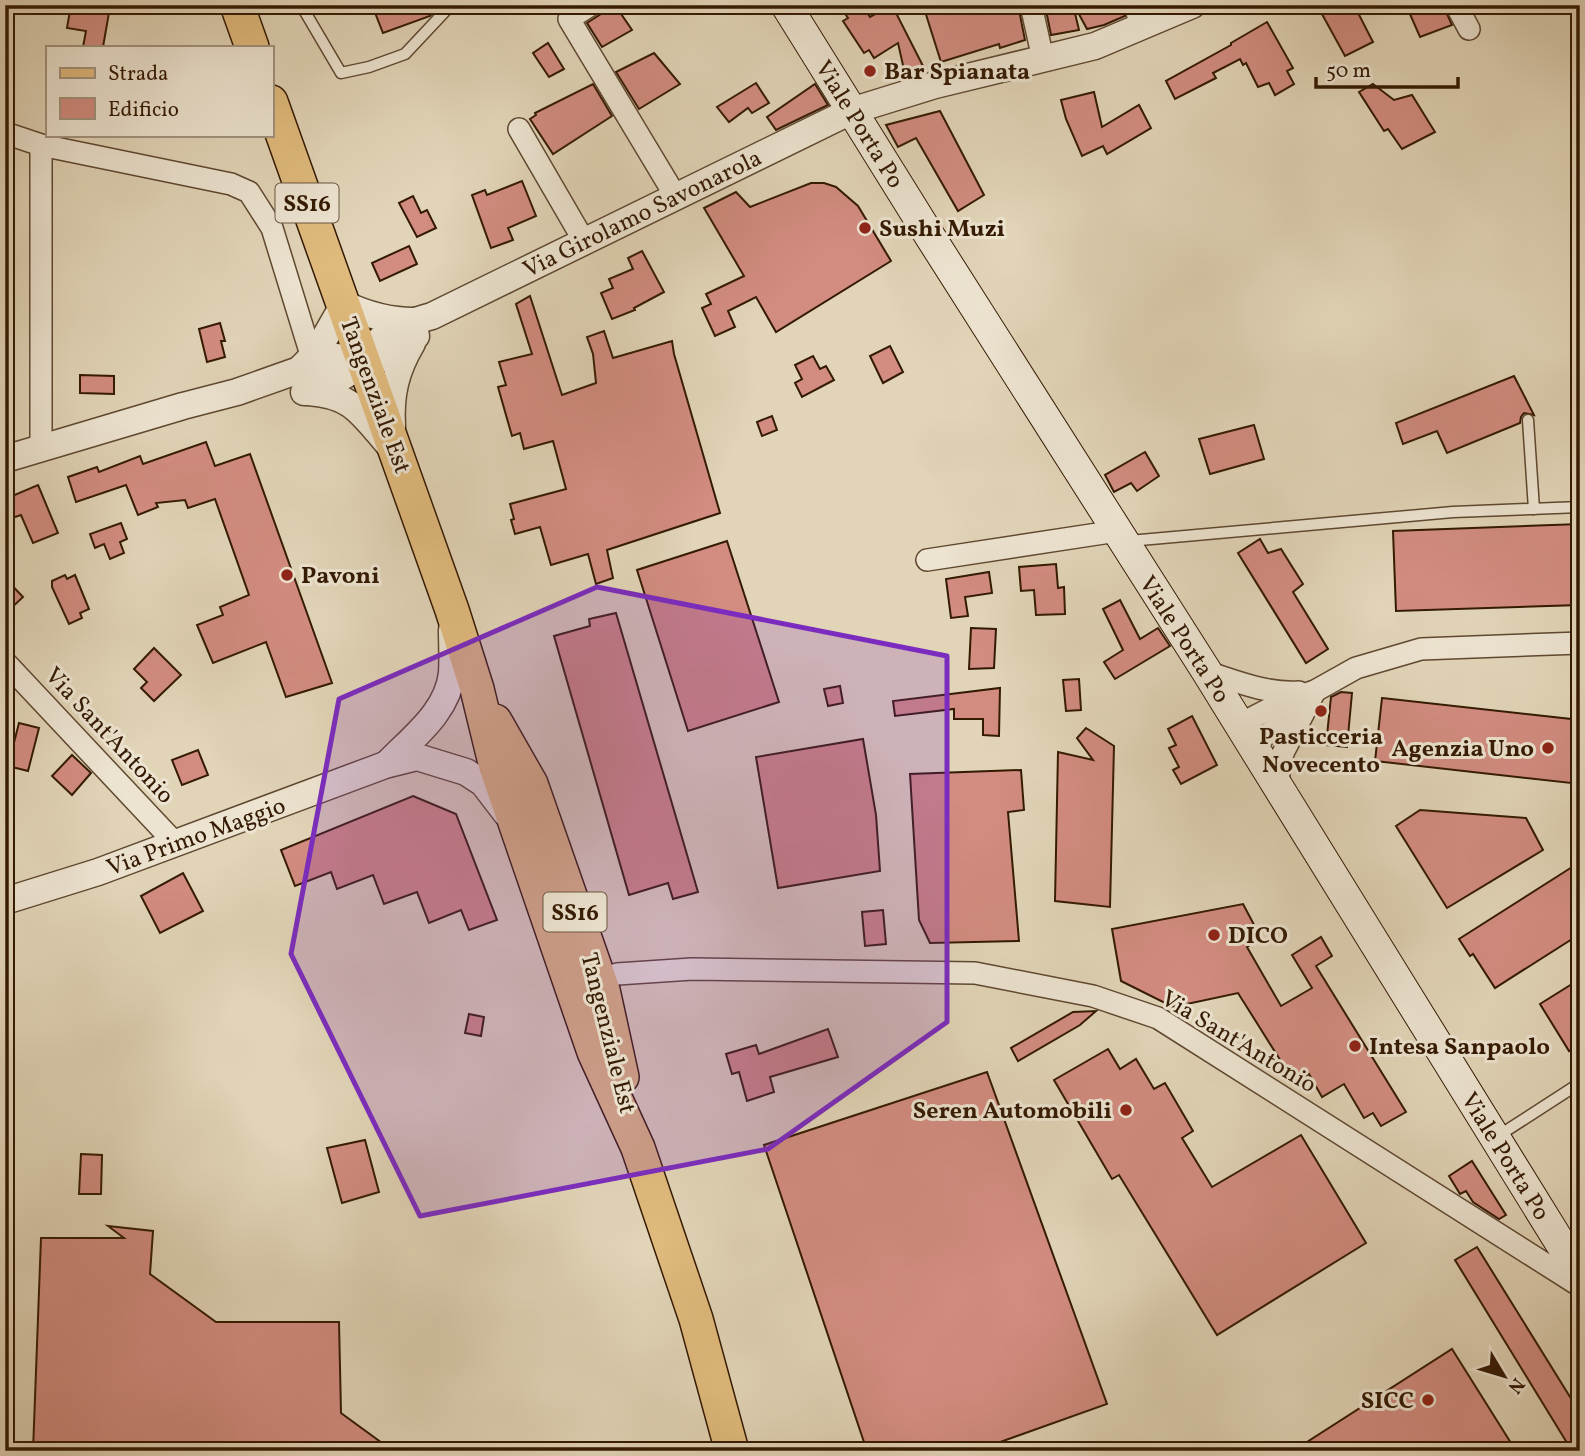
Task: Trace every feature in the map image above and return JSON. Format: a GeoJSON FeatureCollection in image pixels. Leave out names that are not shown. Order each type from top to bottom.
{"type":"FeatureCollection","features":[{"type":"Feature","properties":{"kind":"main road"},"geometry":{"type":"LineString","coordinates":[[237,5],[252,46]]}},
{"type":"Feature","properties":{"kind":"main road","name":"Viale Porta Po"},"geometry":{"type":"LineString","coordinates":[[786,5],[1208,672],[1580,1275]]}},
{"type":"Feature","properties":{"kind":"main road","name":"Tangenziale Est"},"geometry":{"type":"LineString","coordinates":[[273,108],[452,610],[477,688],[496,767],[594,1052],[638,1148],[696,1319],[733,1451]]}},
{"type":"Feature","properties":{"kind":"main road","name":"Tangenziale Est"},"geometry":{"type":"LineString","coordinates":[[477,688],[523,768],[603,990],[638,1148]]}},
{"type":"Feature","properties":{"kind":"street"},"geometry":{"type":"LineString","coordinates":[[591,5],[569,19],[676,197]]}},
{"type":"Feature","properties":{"kind":"street"},"geometry":{"type":"LineString","coordinates":[[1031,5],[1043,59]]}},
{"type":"Feature","properties":{"kind":"street","name":"Via Girolamo Savonarola"},"geometry":{"type":"LineString","coordinates":[[362,361],[380,339],[393,330],[421,324],[851,111],[934,85],[1096,46],[1138,16],[1192,5]]}},
{"type":"Feature","properties":{"kind":"street"},"geometry":{"type":"LineString","coordinates":[[1456,5],[1469,29]]}},
{"type":"Feature","properties":{"kind":"street"},"geometry":{"type":"LineString","coordinates":[[519,129],[584,242]]}},
{"type":"Feature","properties":{"kind":"street"},"geometry":{"type":"LineString","coordinates":[[5,133],[41,145],[230,184],[249,192],[272,228],[312,358]]}},
{"type":"Feature","properties":{"kind":"street"},"geometry":{"type":"LineString","coordinates":[[41,145],[41,448]]}},
{"type":"Feature","properties":{"kind":"street"},"geometry":{"type":"LineString","coordinates":[[297,383],[324,342],[344,304],[365,314],[421,324],[395,379],[391,400],[395,447]]}},
{"type":"Feature","properties":{"kind":"street"},"geometry":{"type":"LineString","coordinates":[[5,459],[183,405],[237,392],[297,383],[336,358],[350,356],[362,361]]}},
{"type":"Feature","properties":{"kind":"street"},"geometry":{"type":"LineString","coordinates":[[297,383],[347,400],[395,447]]}},
{"type":"Feature","properties":{"kind":"street"},"geometry":{"type":"LineString","coordinates":[[927,559],[1120,536]]}},
{"type":"Feature","properties":{"kind":"street","name":"Via Primo Maggio"},"geometry":{"type":"LineString","coordinates":[[385,765],[430,722],[444,697],[452,676],[452,610]]}},
{"type":"Feature","properties":{"kind":"street"},"geometry":{"type":"LineString","coordinates":[[1246,734],[1290,719],[1315,691],[1356,668],[1421,649],[1580,643]]}},
{"type":"Feature","properties":{"kind":"street","name":"Via Sant'Antonio"},"geometry":{"type":"LineString","coordinates":[[5,662],[176,844]]}},
{"type":"Feature","properties":{"kind":"street"},"geometry":{"type":"LineString","coordinates":[[1208,672],[1261,689],[1285,693],[1315,691]]}},
{"type":"Feature","properties":{"kind":"street"},"geometry":{"type":"LineString","coordinates":[[1277,784],[1283,753],[1315,691]]}},
{"type":"Feature","properties":{"kind":"street","name":"Via Primo Maggio"},"geometry":{"type":"LineString","coordinates":[[5,901],[98,872],[385,765],[416,757],[466,772],[483,783],[516,825]]}},
{"type":"Feature","properties":{"kind":"street","name":"Via Sant'Antonio"},"geometry":{"type":"LineString","coordinates":[[617,974],[692,969],[975,973],[1093,996],[1158,1018],[1580,1286]]}},
{"type":"Feature","properties":{"kind":"lane"},"geometry":{"type":"LineString","coordinates":[[301,5],[341,72],[405,54],[451,5]]}},
{"type":"Feature","properties":{"kind":"lane"},"geometry":{"type":"LineString","coordinates":[[1528,420],[1534,509]]}},
{"type":"Feature","properties":{"kind":"lane"},"geometry":{"type":"LineString","coordinates":[[1120,536],[1454,512],[1580,507]]}},
{"type":"Feature","properties":{"kind":"lane"},"geometry":{"type":"LineString","coordinates":[[1495,1138],[1580,1083]]}},
{"type":"Feature","properties":{"kind":"highlighted area"},"geometry":{"type":"Polygon","coordinates":[[[597,587],[947,656],[947,1022],[768,1149],[420,1216],[291,954],[339,699],[597,587]]]}},
{"type":"Feature","properties":{"kind":"building"},"geometry":{"type":"Polygon","coordinates":[[[71,5],[110,7],[103,46],[83,46],[86,31],[67,28],[71,5]]]}},
{"type":"Feature","properties":{"kind":"building"},"geometry":{"type":"Polygon","coordinates":[[[372,5],[440,5],[430,16],[383,33],[372,5]]]}},
{"type":"Feature","properties":{"kind":"building"},"geometry":{"type":"Polygon","coordinates":[[[615,5],[632,30],[602,47],[587,23],[615,5]]]}},
{"type":"Feature","properties":{"kind":"building"},"geometry":{"type":"Polygon","coordinates":[[[839,5],[862,5],[870,17],[892,5],[924,68],[905,74],[898,43],[874,58],[869,50],[864,53],[843,21],[848,18],[839,5]]]}},
{"type":"Feature","properties":{"kind":"building"},"geometry":{"type":"Polygon","coordinates":[[[923,5],[1018,5],[1025,40],[1000,48],[999,44],[941,62],[923,5]]]}},
{"type":"Feature","properties":{"kind":"building"},"geometry":{"type":"Polygon","coordinates":[[[1045,5],[1073,5],[1079,30],[1051,35],[1045,5]]]}},
{"type":"Feature","properties":{"kind":"building"},"geometry":{"type":"Polygon","coordinates":[[[1074,5],[1122,5],[1125,16],[1087,29],[1074,5]]]}},
{"type":"Feature","properties":{"kind":"building"},"geometry":{"type":"Polygon","coordinates":[[[1317,5],[1354,5],[1373,42],[1345,56],[1317,5]]]}},
{"type":"Feature","properties":{"kind":"building"},"geometry":{"type":"Polygon","coordinates":[[[1406,5],[1443,5],[1452,25],[1420,37],[1406,5]]]}},
{"type":"Feature","properties":{"kind":"building"},"geometry":{"type":"Polygon","coordinates":[[[1267,22],[1293,68],[1287,71],[1294,84],[1275,95],[1269,83],[1258,87],[1246,63],[1243,65],[1240,59],[1213,73],[1216,78],[1175,99],[1166,81],[1267,22]]]}},
{"type":"Feature","properties":{"kind":"building"},"geometry":{"type":"Polygon","coordinates":[[[548,43],[564,69],[549,77],[533,53],[548,43]]]}},
{"type":"Feature","properties":{"kind":"building"},"geometry":{"type":"Polygon","coordinates":[[[654,53],[680,84],[639,109],[616,72],[654,53]]]}},
{"type":"Feature","properties":{"kind":"building"},"geometry":{"type":"Polygon","coordinates":[[[756,83],[769,103],[752,113],[748,108],[729,122],[717,107],[756,83]]]}},
{"type":"Feature","properties":{"kind":"building"},"geometry":{"type":"Polygon","coordinates":[[[593,84],[612,116],[553,154],[530,119],[535,113],[593,84]]]}},
{"type":"Feature","properties":{"kind":"building"},"geometry":{"type":"Polygon","coordinates":[[[815,84],[828,105],[776,130],[767,117],[815,84]]]}},
{"type":"Feature","properties":{"kind":"building"},"geometry":{"type":"Polygon","coordinates":[[[1373,84],[1394,100],[1412,95],[1435,132],[1402,149],[1388,129],[1384,131],[1359,92],[1373,84]]]}},
{"type":"Feature","properties":{"kind":"building"},"geometry":{"type":"Polygon","coordinates":[[[1094,92],[1102,127],[1139,105],[1151,128],[1107,154],[1103,146],[1082,156],[1061,100],[1094,92]]]}},
{"type":"Feature","properties":{"kind":"building"},"geometry":{"type":"Polygon","coordinates":[[[940,111],[984,195],[958,211],[916,138],[898,147],[886,125],[940,111]]]}},
{"type":"Feature","properties":{"kind":"building"},"geometry":{"type":"Polygon","coordinates":[[[522,181],[536,216],[508,228],[513,240],[491,248],[472,195],[485,190],[487,195],[522,181]]]}},
{"type":"Feature","properties":{"kind":"building"},"geometry":{"type":"Polygon","coordinates":[[[811,183],[836,187],[858,206],[891,261],[776,332],[756,297],[728,311],[735,327],[715,336],[702,308],[711,304],[706,294],[744,276],[704,208],[736,192],[750,207],[811,183]]]}},
{"type":"Feature","properties":{"kind":"building"},"geometry":{"type":"Polygon","coordinates":[[[413,196],[421,213],[427,210],[436,228],[417,237],[399,203],[413,196]]]}},
{"type":"Feature","properties":{"kind":"building"},"geometry":{"type":"Polygon","coordinates":[[[409,246],[417,264],[380,281],[372,263],[409,246]]]}},
{"type":"Feature","properties":{"kind":"building"},"geometry":{"type":"Polygon","coordinates":[[[642,251],[664,292],[634,308],[635,310],[612,319],[601,293],[613,288],[609,279],[633,269],[628,258],[642,251]]]}},
{"type":"Feature","properties":{"kind":"building"},"geometry":{"type":"Polygon","coordinates":[[[530,296],[562,395],[596,383],[593,354],[587,337],[604,331],[613,358],[672,341],[720,513],[607,550],[613,578],[596,584],[588,554],[551,565],[540,527],[515,534],[511,520],[514,519],[510,504],[566,489],[553,441],[524,449],[520,433],[512,436],[498,387],[506,385],[499,362],[532,354],[516,304],[530,296]]]}},
{"type":"Feature","properties":{"kind":"building"},"geometry":{"type":"Polygon","coordinates":[[[220,323],[225,341],[221,341],[225,357],[207,362],[199,329],[220,323]]]}},
{"type":"Feature","properties":{"kind":"building"},"geometry":{"type":"Polygon","coordinates":[[[890,346],[903,372],[883,383],[870,356],[890,346]]]}},
{"type":"Feature","properties":{"kind":"building"},"geometry":{"type":"Polygon","coordinates":[[[813,356],[820,369],[826,366],[834,380],[802,397],[795,383],[802,379],[795,365],[813,356]]]}},
{"type":"Feature","properties":{"kind":"building"},"geometry":{"type":"Polygon","coordinates":[[[80,375],[114,376],[114,394],[80,393],[80,375]]]}},
{"type":"Feature","properties":{"kind":"building"},"geometry":{"type":"Polygon","coordinates":[[[1514,376],[1534,415],[1524,413],[1520,423],[1447,453],[1437,431],[1403,444],[1396,423],[1514,376]]]}},
{"type":"Feature","properties":{"kind":"building"},"geometry":{"type":"Polygon","coordinates":[[[772,416],[777,430],[762,436],[757,422],[772,416]]]}},
{"type":"Feature","properties":{"kind":"building"},"geometry":{"type":"Polygon","coordinates":[[[1254,425],[1264,459],[1210,474],[1199,439],[1254,425]]]}},
{"type":"Feature","properties":{"kind":"building"},"geometry":{"type":"Polygon","coordinates":[[[206,442],[215,466],[250,454],[332,683],[286,697],[266,642],[213,663],[197,625],[223,615],[220,607],[249,595],[215,499],[188,508],[185,500],[156,503],[158,507],[138,515],[126,485],[76,502],[68,477],[97,467],[99,472],[140,456],[143,464],[206,442]]]}},
{"type":"Feature","properties":{"kind":"building"},"geometry":{"type":"Polygon","coordinates":[[[1145,452],[1159,476],[1137,491],[1131,483],[1114,492],[1105,475],[1145,452]]]}},
{"type":"Feature","properties":{"kind":"building"},"geometry":{"type":"Polygon","coordinates":[[[38,485],[58,533],[33,543],[21,515],[12,518],[5,499],[38,485]]]}},
{"type":"Feature","properties":{"kind":"building"},"geometry":{"type":"Polygon","coordinates":[[[121,523],[127,539],[120,542],[124,553],[110,559],[104,544],[95,548],[90,534],[121,523]]]}},
{"type":"Feature","properties":{"kind":"building"},"geometry":{"type":"Polygon","coordinates":[[[1580,524],[1580,605],[1396,611],[1393,531],[1580,524]]]}},
{"type":"Feature","properties":{"kind":"building"},"geometry":{"type":"Polygon","coordinates":[[[1260,539],[1268,553],[1281,549],[1303,584],[1293,592],[1328,649],[1306,663],[1238,553],[1260,539]]]}},
{"type":"Feature","properties":{"kind":"building"},"geometry":{"type":"Polygon","coordinates":[[[727,541],[779,702],[688,731],[637,570],[727,541]]]}},
{"type":"Feature","properties":{"kind":"building"},"geometry":{"type":"Polygon","coordinates":[[[1056,564],[1058,588],[1064,587],[1065,614],[1036,615],[1034,590],[1021,591],[1019,567],[1056,564]]]}},
{"type":"Feature","properties":{"kind":"building"},"geometry":{"type":"Polygon","coordinates":[[[989,572],[992,593],[965,597],[968,616],[951,618],[946,579],[989,572]]]}},
{"type":"Feature","properties":{"kind":"building"},"geometry":{"type":"Polygon","coordinates":[[[65,575],[67,579],[75,575],[89,609],[80,613],[82,618],[69,624],[52,587],[52,581],[65,575]]]}},
{"type":"Feature","properties":{"kind":"building"},"geometry":{"type":"Polygon","coordinates":[[[5,578],[23,597],[5,614],[5,578]]]}},
{"type":"Feature","properties":{"kind":"building"},"geometry":{"type":"Polygon","coordinates":[[[1120,600],[1140,639],[1158,628],[1170,646],[1115,679],[1104,662],[1123,650],[1103,609],[1120,600]]]}},
{"type":"Feature","properties":{"kind":"building"},"geometry":{"type":"Polygon","coordinates":[[[616,613],[698,892],[673,899],[668,883],[629,895],[554,636],[590,626],[589,619],[616,613]]]}},
{"type":"Feature","properties":{"kind":"building"},"geometry":{"type":"Polygon","coordinates":[[[971,628],[996,629],[994,668],[969,669],[971,628]]]}},
{"type":"Feature","properties":{"kind":"building"},"geometry":{"type":"Polygon","coordinates":[[[154,648],[181,675],[154,701],[141,688],[147,682],[134,669],[154,648]]]}},
{"type":"Feature","properties":{"kind":"building"},"geometry":{"type":"Polygon","coordinates":[[[1079,679],[1081,710],[1066,711],[1063,680],[1079,679]]]}},
{"type":"Feature","properties":{"kind":"building"},"geometry":{"type":"Polygon","coordinates":[[[840,686],[843,703],[828,706],[824,689],[840,686]]]}},
{"type":"Feature","properties":{"kind":"building"},"geometry":{"type":"Polygon","coordinates":[[[1000,688],[999,736],[983,735],[983,719],[954,719],[954,709],[895,716],[893,701],[1000,688]]]}},
{"type":"Feature","properties":{"kind":"building"},"geometry":{"type":"Polygon","coordinates":[[[1341,692],[1352,693],[1347,747],[1326,745],[1331,697],[1341,692]]]}},
{"type":"Feature","properties":{"kind":"building"},"geometry":{"type":"Polygon","coordinates":[[[1382,698],[1580,720],[1580,784],[1375,761],[1382,698]]]}},
{"type":"Feature","properties":{"kind":"building"},"geometry":{"type":"Polygon","coordinates":[[[1192,716],[1217,765],[1181,784],[1173,770],[1179,767],[1169,748],[1176,745],[1168,729],[1192,716]]]}},
{"type":"Feature","properties":{"kind":"building"},"geometry":{"type":"Polygon","coordinates":[[[19,723],[39,728],[28,771],[8,766],[19,723]]]}},
{"type":"Feature","properties":{"kind":"building"},"geometry":{"type":"Polygon","coordinates":[[[1086,728],[1114,746],[1110,907],[1055,901],[1058,752],[1093,760],[1077,738],[1086,728]]]}},
{"type":"Feature","properties":{"kind":"building"},"geometry":{"type":"Polygon","coordinates":[[[863,739],[876,815],[880,871],[778,888],[756,757],[863,739]]]}},
{"type":"Feature","properties":{"kind":"building"},"geometry":{"type":"Polygon","coordinates":[[[198,750],[208,775],[182,785],[172,760],[198,750]]]}},
{"type":"Feature","properties":{"kind":"building"},"geometry":{"type":"Polygon","coordinates":[[[72,755],[91,773],[72,795],[52,776],[72,755]]]}},
{"type":"Feature","properties":{"kind":"building"},"geometry":{"type":"Polygon","coordinates":[[[1021,770],[1024,810],[1008,812],[1019,941],[930,943],[919,920],[910,774],[1021,770]]]}},
{"type":"Feature","properties":{"kind":"building"},"geometry":{"type":"Polygon","coordinates":[[[413,796],[456,814],[497,920],[469,930],[461,910],[429,923],[417,892],[384,904],[373,875],[337,889],[331,872],[295,886],[281,850],[413,796]]]}},
{"type":"Feature","properties":{"kind":"building"},"geometry":{"type":"Polygon","coordinates":[[[1420,810],[1526,818],[1543,850],[1447,908],[1396,826],[1420,810]]]}},
{"type":"Feature","properties":{"kind":"building"},"geometry":{"type":"Polygon","coordinates":[[[1580,862],[1580,934],[1495,988],[1473,954],[1470,956],[1459,939],[1580,862]]]}},
{"type":"Feature","properties":{"kind":"building"},"geometry":{"type":"Polygon","coordinates":[[[183,873],[203,911],[160,933],[141,896],[183,873]]]}},
{"type":"Feature","properties":{"kind":"building"},"geometry":{"type":"Polygon","coordinates":[[[1243,904],[1261,938],[1247,947],[1281,1006],[1312,988],[1292,955],[1321,937],[1332,956],[1316,966],[1406,1112],[1381,1126],[1373,1113],[1364,1118],[1344,1084],[1322,1097],[1309,1074],[1294,1082],[1238,993],[1173,1007],[1121,981],[1112,929],[1243,904]]]}},
{"type":"Feature","properties":{"kind":"building"},"geometry":{"type":"Polygon","coordinates":[[[883,910],[886,944],[865,946],[862,912],[883,910]]]}},
{"type":"Feature","properties":{"kind":"building"},"geometry":{"type":"Polygon","coordinates":[[[1580,979],[1580,1044],[1569,1051],[1540,1004],[1580,979]]]}},
{"type":"Feature","properties":{"kind":"building"},"geometry":{"type":"Polygon","coordinates":[[[1096,1011],[1080,1025],[1018,1061],[1011,1048],[1073,1012],[1096,1011]]]}},
{"type":"Feature","properties":{"kind":"building"},"geometry":{"type":"Polygon","coordinates":[[[469,1014],[484,1017],[481,1036],[465,1033],[469,1014]]]}},
{"type":"Feature","properties":{"kind":"building"},"geometry":{"type":"Polygon","coordinates":[[[828,1029],[838,1057],[770,1077],[774,1092],[747,1101],[739,1072],[732,1074],[726,1054],[756,1045],[759,1054],[828,1029]]]}},
{"type":"Feature","properties":{"kind":"building"},"geometry":{"type":"Polygon","coordinates":[[[1108,1049],[1120,1069],[1136,1059],[1154,1089],[1165,1083],[1193,1131],[1182,1138],[1212,1187],[1301,1135],[1366,1243],[1217,1335],[1119,1175],[1112,1179],[1054,1080],[1108,1049]]]}},
{"type":"Feature","properties":{"kind":"building"},"geometry":{"type":"Polygon","coordinates":[[[987,1072],[1107,1404],[989,1446],[991,1451],[867,1451],[764,1145],[987,1072]]]}},
{"type":"Feature","properties":{"kind":"building"},"geometry":{"type":"Polygon","coordinates":[[[365,1140],[379,1192],[342,1203],[327,1148],[365,1140]]]}},
{"type":"Feature","properties":{"kind":"building"},"geometry":{"type":"Polygon","coordinates":[[[81,1154],[102,1155],[101,1194],[79,1194],[81,1154]]]}},
{"type":"Feature","properties":{"kind":"building"},"geometry":{"type":"Polygon","coordinates":[[[1472,1161],[1506,1215],[1499,1219],[1473,1202],[1466,1191],[1460,1194],[1449,1176],[1472,1161]]]}},
{"type":"Feature","properties":{"kind":"building"},"geometry":{"type":"Polygon","coordinates":[[[108,1226],[153,1231],[150,1274],[216,1322],[339,1322],[341,1413],[393,1451],[33,1451],[41,1238],[124,1238],[108,1226]]]}},
{"type":"Feature","properties":{"kind":"building"},"geometry":{"type":"Polygon","coordinates":[[[1477,1247],[1580,1413],[1580,1451],[1572,1451],[1455,1260],[1477,1247]]]}},
{"type":"Feature","properties":{"kind":"building","name":"SICC"},"geometry":{"type":"Polygon","coordinates":[[[1452,1349],[1516,1451],[1293,1451],[1452,1349]]]}},
{"type":"Feature","properties":{"kind":"place","name":"Bar Spianata"},"geometry":{"type":"Point","coordinates":[870,71]}},
{"type":"Feature","properties":{"kind":"place","name":"Sushi Muzi"},"geometry":{"type":"Point","coordinates":[865,228]}},
{"type":"Feature","properties":{"kind":"place","name":"Pavoni"},"geometry":{"type":"Point","coordinates":[287,575]}},
{"type":"Feature","properties":{"kind":"place","name":"Pasticceria Novecento"},"geometry":{"type":"Point","coordinates":[1321,711]}},
{"type":"Feature","properties":{"kind":"place","name":"Agenzia Uno"},"geometry":{"type":"Point","coordinates":[1548,748]}},
{"type":"Feature","properties":{"kind":"place","name":"DICO"},"geometry":{"type":"Point","coordinates":[1214,935]}},
{"type":"Feature","properties":{"kind":"place","name":"Intesa Sanpaolo"},"geometry":{"type":"Point","coordinates":[1355,1046]}},
{"type":"Feature","properties":{"kind":"place","name":"Seren Automobili"},"geometry":{"type":"Point","coordinates":[1126,1110]}},
{"type":"Feature","properties":{"kind":"place","name":"SICC"},"geometry":{"type":"Point","coordinates":[1428,1400]}}]}
